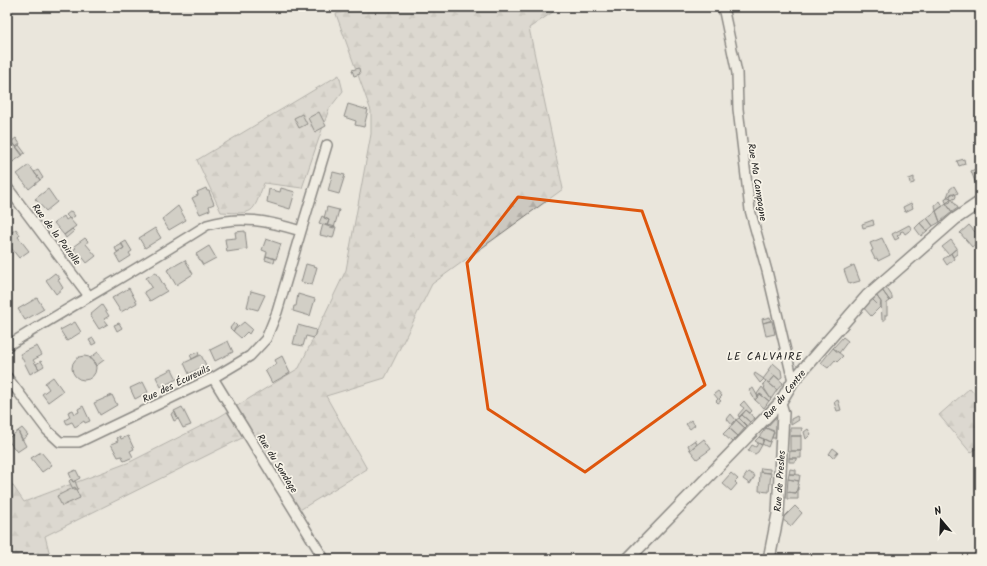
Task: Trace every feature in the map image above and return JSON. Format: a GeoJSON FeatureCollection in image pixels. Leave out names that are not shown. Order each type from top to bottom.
{"type":"FeatureCollection","features":[{"type":"Feature","properties":{"kind":"street","name":"Rue Ma Campagne"},"geometry":{"type":"LineString","coordinates":[[723,7],[737,73],[738,109],[750,210],[767,271],[793,381]]}},
{"type":"Feature","properties":{"kind":"street","name":"Rue des Écureuils"},"geometry":{"type":"LineString","coordinates":[[7,378],[47,430],[60,442],[79,442],[213,378],[250,356],[266,339],[277,312],[327,145]]}},
{"type":"Feature","properties":{"kind":"street","name":"Rue de la Pairelle"},"geometry":{"type":"LineString","coordinates":[[7,187],[89,296]]}},
{"type":"Feature","properties":{"kind":"street","name":"Rue du Centre"},"geometry":{"type":"LineString","coordinates":[[628,559],[780,403],[793,381],[866,296],[955,219],[980,202]]}},
{"type":"Feature","properties":{"kind":"street"},"geometry":{"type":"LineString","coordinates":[[7,346],[207,225],[223,220],[239,218],[275,223],[301,231]]}},
{"type":"Feature","properties":{"kind":"street","name":"Rue du Sondage"},"geometry":{"type":"LineString","coordinates":[[213,378],[324,559]]}},
{"type":"Feature","properties":{"kind":"street","name":"Rue de Presles"},"geometry":{"type":"LineString","coordinates":[[769,559],[779,498],[783,413],[780,403]]}},
{"type":"Feature","properties":{"kind":"highlighted area"},"geometry":{"type":"Polygon","coordinates":[[[518,197],[642,211],[705,385],[585,472],[488,409],[467,263],[518,197]]]}},
{"type":"Feature","properties":{"kind":"green space"},"geometry":{"type":"Polygon","coordinates":[[[361,7],[551,7],[553,12],[529,28],[563,189],[432,284],[385,378],[326,396],[367,469],[298,511],[250,434],[45,536],[51,559],[7,559],[7,477],[24,502],[130,462],[219,417],[299,368],[346,270],[371,134],[371,111],[336,14],[361,7]]]}},
{"type":"Feature","properties":{"kind":"green space"},"geometry":{"type":"Polygon","coordinates":[[[339,75],[343,91],[329,109],[302,188],[264,183],[257,201],[251,210],[240,213],[221,212],[197,160],[339,75]]]}},
{"type":"Feature","properties":{"kind":"green space"},"geometry":{"type":"Polygon","coordinates":[[[970,388],[980,400],[980,445],[971,453],[939,415],[970,388]]]}},
{"type":"Feature","properties":{"kind":"building"},"geometry":{"type":"Polygon","coordinates":[[[359,68],[360,74],[354,76],[352,70],[359,68]]]}},
{"type":"Feature","properties":{"kind":"building"},"geometry":{"type":"Polygon","coordinates":[[[348,104],[368,110],[364,127],[355,125],[356,121],[344,117],[348,104]]]}},
{"type":"Feature","properties":{"kind":"building"},"geometry":{"type":"Polygon","coordinates":[[[319,112],[326,126],[315,132],[308,118],[319,112]]]}},
{"type":"Feature","properties":{"kind":"building"},"geometry":{"type":"Polygon","coordinates":[[[302,114],[307,124],[299,128],[294,118],[302,114]]]}},
{"type":"Feature","properties":{"kind":"building"},"geometry":{"type":"Polygon","coordinates":[[[16,138],[20,144],[16,147],[12,141],[16,138]]]}},
{"type":"Feature","properties":{"kind":"building"},"geometry":{"type":"Polygon","coordinates":[[[11,140],[23,155],[13,162],[7,155],[7,143],[11,140]]]}},
{"type":"Feature","properties":{"kind":"building"},"geometry":{"type":"Polygon","coordinates":[[[19,145],[25,153],[22,155],[16,147],[19,145]]]}},
{"type":"Feature","properties":{"kind":"building"},"geometry":{"type":"Polygon","coordinates":[[[964,159],[965,164],[959,166],[957,161],[964,159]]]}},
{"type":"Feature","properties":{"kind":"building"},"geometry":{"type":"Polygon","coordinates":[[[29,165],[40,180],[29,189],[17,174],[29,165]]]}},
{"type":"Feature","properties":{"kind":"building"},"geometry":{"type":"Polygon","coordinates":[[[980,167],[980,186],[977,187],[971,171],[980,167]]]}},
{"type":"Feature","properties":{"kind":"building"},"geometry":{"type":"Polygon","coordinates":[[[38,170],[43,178],[40,180],[34,172],[38,170]]]}},
{"type":"Feature","properties":{"kind":"building"},"geometry":{"type":"Polygon","coordinates":[[[333,172],[345,175],[339,194],[328,191],[333,172]]]}},
{"type":"Feature","properties":{"kind":"building"},"geometry":{"type":"Polygon","coordinates":[[[914,177],[914,183],[910,184],[909,179],[914,177]]]}},
{"type":"Feature","properties":{"kind":"building"},"geometry":{"type":"Polygon","coordinates":[[[954,186],[958,193],[955,195],[954,193],[947,197],[950,189],[954,186]]]}},
{"type":"Feature","properties":{"kind":"building"},"geometry":{"type":"Polygon","coordinates":[[[206,188],[207,191],[209,191],[214,204],[209,206],[210,210],[200,214],[192,198],[198,195],[197,192],[206,188]]]}},
{"type":"Feature","properties":{"kind":"building"},"geometry":{"type":"Polygon","coordinates":[[[281,188],[295,192],[290,209],[267,202],[269,189],[280,192],[281,188]]]}},
{"type":"Feature","properties":{"kind":"building"},"geometry":{"type":"Polygon","coordinates":[[[48,189],[57,202],[46,211],[35,199],[48,189]]]}},
{"type":"Feature","properties":{"kind":"building"},"geometry":{"type":"Polygon","coordinates":[[[953,193],[956,196],[953,199],[950,196],[953,193]]]}},
{"type":"Feature","properties":{"kind":"building"},"geometry":{"type":"Polygon","coordinates":[[[948,197],[951,200],[948,203],[945,200],[948,197]]]}},
{"type":"Feature","properties":{"kind":"building"},"geometry":{"type":"Polygon","coordinates":[[[952,199],[958,208],[952,212],[946,203],[952,199]]]}},
{"type":"Feature","properties":{"kind":"building"},"geometry":{"type":"Polygon","coordinates":[[[940,201],[943,206],[936,211],[935,205],[940,201]]]}},
{"type":"Feature","properties":{"kind":"building"},"geometry":{"type":"Polygon","coordinates":[[[911,203],[913,208],[905,212],[903,207],[911,203]]]}},
{"type":"Feature","properties":{"kind":"building"},"geometry":{"type":"Polygon","coordinates":[[[946,203],[952,212],[940,222],[936,211],[946,203]]]}},
{"type":"Feature","properties":{"kind":"building"},"geometry":{"type":"Polygon","coordinates":[[[178,206],[186,220],[169,230],[162,219],[178,206]]]}},
{"type":"Feature","properties":{"kind":"building"},"geometry":{"type":"Polygon","coordinates":[[[327,207],[339,210],[334,228],[327,226],[329,220],[324,218],[327,207]]]}},
{"type":"Feature","properties":{"kind":"building"},"geometry":{"type":"Polygon","coordinates":[[[71,211],[75,216],[70,219],[66,215],[71,211]]]}},
{"type":"Feature","properties":{"kind":"building"},"geometry":{"type":"Polygon","coordinates":[[[936,211],[940,222],[933,226],[927,218],[936,211]]]}},
{"type":"Feature","properties":{"kind":"building"},"geometry":{"type":"Polygon","coordinates":[[[64,216],[66,220],[69,218],[76,226],[64,235],[54,223],[64,216]]]}},
{"type":"Feature","properties":{"kind":"building"},"geometry":{"type":"Polygon","coordinates":[[[322,216],[329,220],[327,226],[319,223],[322,216]]]}},
{"type":"Feature","properties":{"kind":"building"},"geometry":{"type":"Polygon","coordinates":[[[927,218],[933,226],[927,231],[920,223],[927,218]]]}},
{"type":"Feature","properties":{"kind":"building"},"geometry":{"type":"Polygon","coordinates":[[[873,220],[874,225],[863,228],[862,224],[873,220]]]}},
{"type":"Feature","properties":{"kind":"building"},"geometry":{"type":"Polygon","coordinates":[[[920,223],[927,231],[921,236],[915,228],[920,223]]]}},
{"type":"Feature","properties":{"kind":"building"},"geometry":{"type":"Polygon","coordinates":[[[323,224],[336,227],[333,238],[320,235],[323,224]]]}},
{"type":"Feature","properties":{"kind":"building"},"geometry":{"type":"Polygon","coordinates":[[[909,225],[912,229],[905,234],[903,231],[900,232],[901,233],[897,236],[899,238],[895,240],[892,234],[909,225]]]}},
{"type":"Feature","properties":{"kind":"building"},"geometry":{"type":"Polygon","coordinates":[[[969,225],[976,233],[976,244],[972,247],[960,233],[969,225]]]}},
{"type":"Feature","properties":{"kind":"building"},"geometry":{"type":"Polygon","coordinates":[[[155,228],[161,238],[145,248],[139,238],[155,228]]]}},
{"type":"Feature","properties":{"kind":"building"},"geometry":{"type":"Polygon","coordinates":[[[16,229],[20,235],[18,237],[29,251],[19,258],[7,243],[7,236],[16,229]]]}},
{"type":"Feature","properties":{"kind":"building"},"geometry":{"type":"Polygon","coordinates":[[[72,229],[74,231],[66,238],[64,235],[72,229]]]}},
{"type":"Feature","properties":{"kind":"building"},"geometry":{"type":"Polygon","coordinates":[[[245,231],[247,249],[227,252],[225,239],[236,238],[235,232],[245,231]]]}},
{"type":"Feature","properties":{"kind":"building"},"geometry":{"type":"Polygon","coordinates":[[[85,238],[88,241],[86,244],[96,256],[87,263],[80,254],[78,255],[73,250],[76,248],[74,246],[85,238]]]}},
{"type":"Feature","properties":{"kind":"building"},"geometry":{"type":"Polygon","coordinates":[[[882,238],[890,255],[878,261],[877,258],[875,259],[871,251],[873,250],[870,243],[882,238]]]}},
{"type":"Feature","properties":{"kind":"building"},"geometry":{"type":"Polygon","coordinates":[[[266,239],[281,244],[276,259],[266,256],[267,252],[262,250],[266,239]]]}},
{"type":"Feature","properties":{"kind":"building"},"geometry":{"type":"Polygon","coordinates":[[[951,240],[957,248],[949,255],[942,247],[951,240]]]}},
{"type":"Feature","properties":{"kind":"building"},"geometry":{"type":"Polygon","coordinates":[[[126,241],[132,251],[129,253],[131,256],[120,263],[115,254],[124,248],[121,244],[126,241]]]}},
{"type":"Feature","properties":{"kind":"building"},"geometry":{"type":"Polygon","coordinates":[[[122,244],[124,248],[117,252],[115,248],[122,244]]]}},
{"type":"Feature","properties":{"kind":"building"},"geometry":{"type":"Polygon","coordinates":[[[209,246],[216,258],[203,265],[196,254],[209,246]]]}},
{"type":"Feature","properties":{"kind":"building"},"geometry":{"type":"Polygon","coordinates":[[[957,248],[957,254],[953,257],[951,253],[957,248]]]}},
{"type":"Feature","properties":{"kind":"building"},"geometry":{"type":"Polygon","coordinates":[[[951,253],[954,259],[947,265],[943,259],[951,253]]]}},
{"type":"Feature","properties":{"kind":"building"},"geometry":{"type":"Polygon","coordinates":[[[266,256],[275,259],[274,263],[265,260],[266,256]]]}},
{"type":"Feature","properties":{"kind":"building"},"geometry":{"type":"Polygon","coordinates":[[[185,260],[193,274],[176,285],[167,270],[185,260]]]}},
{"type":"Feature","properties":{"kind":"building"},"geometry":{"type":"Polygon","coordinates":[[[306,264],[317,267],[312,285],[301,282],[306,264]]]}},
{"type":"Feature","properties":{"kind":"building"},"geometry":{"type":"Polygon","coordinates":[[[854,265],[860,281],[849,284],[844,270],[854,265]]]}},
{"type":"Feature","properties":{"kind":"building"},"geometry":{"type":"Polygon","coordinates":[[[156,272],[167,291],[150,301],[144,292],[152,287],[146,278],[156,272]]]}},
{"type":"Feature","properties":{"kind":"building"},"geometry":{"type":"Polygon","coordinates":[[[55,273],[60,279],[58,280],[63,288],[56,294],[46,280],[55,273]]]}},
{"type":"Feature","properties":{"kind":"building"},"geometry":{"type":"Polygon","coordinates":[[[886,287],[892,296],[890,301],[882,290],[886,287]]]}},
{"type":"Feature","properties":{"kind":"building"},"geometry":{"type":"Polygon","coordinates":[[[129,288],[137,303],[121,312],[112,298],[129,288]]]}},
{"type":"Feature","properties":{"kind":"building"},"geometry":{"type":"Polygon","coordinates":[[[882,290],[890,301],[887,303],[887,315],[885,315],[885,320],[882,320],[881,302],[876,295],[882,290]]]}},
{"type":"Feature","properties":{"kind":"building"},"geometry":{"type":"Polygon","coordinates":[[[251,291],[265,295],[258,310],[247,307],[251,291]]]}},
{"type":"Feature","properties":{"kind":"building"},"geometry":{"type":"Polygon","coordinates":[[[298,294],[315,299],[310,316],[293,311],[294,306],[296,306],[298,294]]]}},
{"type":"Feature","properties":{"kind":"building"},"geometry":{"type":"Polygon","coordinates":[[[876,295],[881,302],[880,307],[872,299],[876,295]]]}},
{"type":"Feature","properties":{"kind":"building"},"geometry":{"type":"Polygon","coordinates":[[[37,298],[44,309],[25,320],[18,309],[37,298]]]}},
{"type":"Feature","properties":{"kind":"building"},"geometry":{"type":"Polygon","coordinates":[[[872,299],[880,307],[871,316],[863,307],[872,299]]]}},
{"type":"Feature","properties":{"kind":"building"},"geometry":{"type":"Polygon","coordinates":[[[102,305],[109,316],[104,319],[108,324],[99,329],[90,315],[102,305]]]}},
{"type":"Feature","properties":{"kind":"building"},"geometry":{"type":"Polygon","coordinates":[[[770,317],[771,321],[763,323],[762,319],[770,317]]]}},
{"type":"Feature","properties":{"kind":"building"},"geometry":{"type":"Polygon","coordinates":[[[772,321],[775,334],[766,336],[763,323],[772,321]]]}},
{"type":"Feature","properties":{"kind":"building"},"geometry":{"type":"Polygon","coordinates":[[[75,322],[81,332],[67,341],[60,330],[75,322]]]}},
{"type":"Feature","properties":{"kind":"building"},"geometry":{"type":"Polygon","coordinates":[[[244,322],[252,329],[249,334],[247,332],[241,338],[233,331],[244,322]]]}},
{"type":"Feature","properties":{"kind":"building"},"geometry":{"type":"Polygon","coordinates":[[[119,323],[122,328],[117,331],[114,325],[119,323]]]}},
{"type":"Feature","properties":{"kind":"building"},"geometry":{"type":"Polygon","coordinates":[[[234,323],[237,326],[233,331],[230,328],[234,323]]]}},
{"type":"Feature","properties":{"kind":"building"},"geometry":{"type":"Polygon","coordinates":[[[298,325],[316,330],[314,338],[306,336],[303,346],[293,344],[298,325]]]}},
{"type":"Feature","properties":{"kind":"building"},"geometry":{"type":"Polygon","coordinates":[[[843,337],[848,341],[839,353],[833,348],[843,337]]]}},
{"type":"Feature","properties":{"kind":"building"},"geometry":{"type":"Polygon","coordinates":[[[93,338],[96,343],[92,345],[89,340],[93,338]]]}},
{"type":"Feature","properties":{"kind":"building"},"geometry":{"type":"Polygon","coordinates":[[[228,341],[233,352],[215,361],[210,350],[228,341]]]}},
{"type":"Feature","properties":{"kind":"building"},"geometry":{"type":"Polygon","coordinates":[[[37,346],[42,355],[33,360],[39,369],[30,374],[20,354],[37,346]]]}},
{"type":"Feature","properties":{"kind":"building"},"geometry":{"type":"Polygon","coordinates":[[[833,348],[843,356],[837,362],[835,360],[828,368],[821,363],[833,348]]]}},
{"type":"Feature","properties":{"kind":"building"},"geometry":{"type":"Polygon","coordinates":[[[98,352],[104,360],[96,366],[90,358],[98,352]]]}},
{"type":"Feature","properties":{"kind":"building"},"geometry":{"type":"Polygon","coordinates":[[[198,352],[199,355],[192,359],[190,355],[198,352]]]}},
{"type":"Feature","properties":{"kind":"building"},"geometry":{"type":"Polygon","coordinates":[[[201,355],[206,365],[189,374],[184,363],[201,355]]]}},
{"type":"Feature","properties":{"kind":"building"},"geometry":{"type":"Polygon","coordinates":[[[84,356],[93,359],[96,368],[93,377],[84,380],[75,377],[72,368],[75,359],[84,356]]]}},
{"type":"Feature","properties":{"kind":"building"},"geometry":{"type":"Polygon","coordinates":[[[282,356],[290,373],[272,383],[265,370],[277,364],[275,360],[282,356]]]}},
{"type":"Feature","properties":{"kind":"building"},"geometry":{"type":"Polygon","coordinates":[[[41,361],[44,366],[39,369],[36,364],[41,361]]]}},
{"type":"Feature","properties":{"kind":"building"},"geometry":{"type":"Polygon","coordinates":[[[773,363],[781,370],[782,377],[779,379],[768,370],[773,363]]]}},
{"type":"Feature","properties":{"kind":"building"},"geometry":{"type":"Polygon","coordinates":[[[172,369],[177,379],[161,387],[156,377],[172,369]]]}},
{"type":"Feature","properties":{"kind":"building"},"geometry":{"type":"Polygon","coordinates":[[[769,371],[775,376],[769,383],[763,379],[769,371]]]}},
{"type":"Feature","properties":{"kind":"building"},"geometry":{"type":"Polygon","coordinates":[[[755,373],[764,379],[760,383],[754,375],[755,373]]]}},
{"type":"Feature","properties":{"kind":"building"},"geometry":{"type":"Polygon","coordinates":[[[775,376],[783,383],[777,390],[769,383],[775,376]]]}},
{"type":"Feature","properties":{"kind":"building"},"geometry":{"type":"Polygon","coordinates":[[[53,377],[63,391],[48,402],[42,394],[49,389],[45,383],[53,377]]]}},
{"type":"Feature","properties":{"kind":"building"},"geometry":{"type":"Polygon","coordinates":[[[766,381],[777,390],[771,399],[764,388],[765,387],[763,384],[766,381]]]}},
{"type":"Feature","properties":{"kind":"building"},"geometry":{"type":"Polygon","coordinates":[[[143,382],[148,392],[135,399],[130,388],[143,382]]]}},
{"type":"Feature","properties":{"kind":"building"},"geometry":{"type":"Polygon","coordinates":[[[762,387],[771,399],[769,401],[760,394],[758,397],[757,394],[762,387]]]}},
{"type":"Feature","properties":{"kind":"building"},"geometry":{"type":"Polygon","coordinates":[[[753,388],[758,397],[755,400],[749,390],[753,388]]]}},
{"type":"Feature","properties":{"kind":"building"},"geometry":{"type":"Polygon","coordinates":[[[718,391],[722,396],[719,399],[721,401],[718,403],[716,401],[718,399],[714,394],[718,391]]]}},
{"type":"Feature","properties":{"kind":"building"},"geometry":{"type":"Polygon","coordinates":[[[760,394],[769,401],[764,408],[755,400],[760,394]]]}},
{"type":"Feature","properties":{"kind":"building"},"geometry":{"type":"Polygon","coordinates":[[[112,395],[117,405],[100,415],[94,403],[112,395]]]}},
{"type":"Feature","properties":{"kind":"building"},"geometry":{"type":"Polygon","coordinates":[[[838,400],[841,410],[837,411],[834,402],[838,400]]]}},
{"type":"Feature","properties":{"kind":"building"},"geometry":{"type":"Polygon","coordinates":[[[744,401],[752,411],[750,413],[746,410],[739,417],[738,415],[744,408],[740,405],[744,401]]]}},
{"type":"Feature","properties":{"kind":"building"},"geometry":{"type":"Polygon","coordinates":[[[83,406],[90,421],[85,423],[84,421],[75,427],[72,422],[67,424],[65,420],[70,417],[68,412],[73,410],[75,414],[79,412],[78,409],[83,406]]]}},
{"type":"Feature","properties":{"kind":"building"},"geometry":{"type":"Polygon","coordinates":[[[7,407],[13,415],[7,419],[7,407]]]}},
{"type":"Feature","properties":{"kind":"building"},"geometry":{"type":"Polygon","coordinates":[[[182,407],[191,425],[183,428],[174,411],[182,407]]]}},
{"type":"Feature","properties":{"kind":"building"},"geometry":{"type":"Polygon","coordinates":[[[746,410],[755,418],[750,422],[742,415],[746,410]]]}},
{"type":"Feature","properties":{"kind":"building"},"geometry":{"type":"Polygon","coordinates":[[[175,412],[178,419],[174,421],[171,414],[175,412]]]}},
{"type":"Feature","properties":{"kind":"building"},"geometry":{"type":"Polygon","coordinates":[[[731,414],[736,420],[732,425],[727,419],[731,414]]]}},
{"type":"Feature","properties":{"kind":"building"},"geometry":{"type":"Polygon","coordinates":[[[742,415],[750,422],[747,426],[739,418],[742,415]]]}},
{"type":"Feature","properties":{"kind":"building"},"geometry":{"type":"Polygon","coordinates":[[[797,416],[799,420],[791,425],[791,419],[797,416]]]}},
{"type":"Feature","properties":{"kind":"building"},"geometry":{"type":"Polygon","coordinates":[[[739,418],[747,426],[745,428],[736,420],[739,418]]]}},
{"type":"Feature","properties":{"kind":"building"},"geometry":{"type":"Polygon","coordinates":[[[775,418],[778,419],[777,438],[772,438],[774,431],[766,428],[775,418]]]}},
{"type":"Feature","properties":{"kind":"building"},"geometry":{"type":"Polygon","coordinates":[[[691,420],[695,425],[690,429],[686,424],[691,420]]]}},
{"type":"Feature","properties":{"kind":"building"},"geometry":{"type":"Polygon","coordinates":[[[736,420],[745,428],[738,436],[729,428],[736,420]]]}},
{"type":"Feature","properties":{"kind":"building"},"geometry":{"type":"Polygon","coordinates":[[[22,428],[28,435],[22,440],[18,431],[22,428]]]}},
{"type":"Feature","properties":{"kind":"building"},"geometry":{"type":"Polygon","coordinates":[[[729,428],[738,436],[732,442],[723,434],[729,428]]]}},
{"type":"Feature","properties":{"kind":"building"},"geometry":{"type":"Polygon","coordinates":[[[766,428],[774,432],[770,442],[759,437],[766,428]]]}},
{"type":"Feature","properties":{"kind":"building"},"geometry":{"type":"Polygon","coordinates":[[[790,428],[802,428],[801,436],[790,436],[790,428]]]}},
{"type":"Feature","properties":{"kind":"building"},"geometry":{"type":"Polygon","coordinates":[[[808,429],[811,434],[806,439],[804,432],[808,429]]]}},
{"type":"Feature","properties":{"kind":"building"},"geometry":{"type":"Polygon","coordinates":[[[18,431],[26,446],[17,452],[7,439],[18,431]]]}},
{"type":"Feature","properties":{"kind":"building"},"geometry":{"type":"Polygon","coordinates":[[[120,436],[121,439],[128,436],[134,449],[130,451],[133,457],[124,461],[122,456],[118,457],[111,444],[118,441],[117,438],[120,436]]]}},
{"type":"Feature","properties":{"kind":"building"},"geometry":{"type":"Polygon","coordinates":[[[790,436],[801,436],[801,451],[790,451],[790,436]]]}},
{"type":"Feature","properties":{"kind":"building"},"geometry":{"type":"Polygon","coordinates":[[[759,437],[764,439],[762,445],[755,441],[759,437]]]}},
{"type":"Feature","properties":{"kind":"building"},"geometry":{"type":"Polygon","coordinates":[[[704,439],[711,449],[697,459],[690,450],[704,439]]]}},
{"type":"Feature","properties":{"kind":"building"},"geometry":{"type":"Polygon","coordinates":[[[764,439],[770,442],[768,447],[762,444],[764,439]]]}},
{"type":"Feature","properties":{"kind":"building"},"geometry":{"type":"Polygon","coordinates":[[[695,440],[697,444],[690,450],[688,445],[695,440]]]}},
{"type":"Feature","properties":{"kind":"building"},"geometry":{"type":"Polygon","coordinates":[[[758,443],[762,445],[758,452],[755,454],[748,451],[752,445],[756,447],[758,443]]]}},
{"type":"Feature","properties":{"kind":"building"},"geometry":{"type":"Polygon","coordinates":[[[833,448],[838,452],[833,458],[829,454],[833,448]]]}},
{"type":"Feature","properties":{"kind":"building"},"geometry":{"type":"Polygon","coordinates":[[[790,451],[801,451],[801,458],[789,458],[790,451]]]}},
{"type":"Feature","properties":{"kind":"building"},"geometry":{"type":"Polygon","coordinates":[[[41,452],[52,465],[42,472],[31,458],[41,452]]]}},
{"type":"Feature","properties":{"kind":"building"},"geometry":{"type":"Polygon","coordinates":[[[789,458],[797,458],[797,460],[795,462],[789,462],[789,458]]]}},
{"type":"Feature","properties":{"kind":"building"},"geometry":{"type":"Polygon","coordinates":[[[761,468],[770,469],[770,473],[760,472],[761,468]]]}},
{"type":"Feature","properties":{"kind":"building"},"geometry":{"type":"Polygon","coordinates":[[[790,469],[796,470],[796,474],[789,474],[790,469]]]}},
{"type":"Feature","properties":{"kind":"building"},"geometry":{"type":"Polygon","coordinates":[[[76,470],[80,478],[73,482],[69,473],[76,470]]]}},
{"type":"Feature","properties":{"kind":"building"},"geometry":{"type":"Polygon","coordinates":[[[748,472],[755,476],[750,484],[743,479],[748,472]]]}},
{"type":"Feature","properties":{"kind":"building"},"geometry":{"type":"Polygon","coordinates":[[[760,472],[771,473],[769,492],[759,491],[760,472]]]}},
{"type":"Feature","properties":{"kind":"building"},"geometry":{"type":"Polygon","coordinates":[[[731,473],[738,479],[735,482],[737,484],[731,491],[722,483],[731,473]]]}},
{"type":"Feature","properties":{"kind":"building"},"geometry":{"type":"Polygon","coordinates":[[[789,474],[800,475],[799,481],[788,479],[789,474]]]}},
{"type":"Feature","properties":{"kind":"building"},"geometry":{"type":"Polygon","coordinates":[[[71,479],[73,482],[75,481],[78,489],[73,489],[69,481],[71,479]]]}},
{"type":"Feature","properties":{"kind":"building"},"geometry":{"type":"Polygon","coordinates":[[[788,479],[799,481],[796,493],[787,492],[788,479]]]}},
{"type":"Feature","properties":{"kind":"building"},"geometry":{"type":"Polygon","coordinates":[[[75,487],[80,498],[62,506],[57,496],[75,487]]]}},
{"type":"Feature","properties":{"kind":"building"},"geometry":{"type":"Polygon","coordinates":[[[798,487],[798,499],[787,499],[787,492],[796,493],[798,487]]]}},
{"type":"Feature","properties":{"kind":"building"},"geometry":{"type":"Polygon","coordinates":[[[795,506],[802,513],[791,526],[782,519],[795,506]]]}},
{"type":"Feature","properties":{"kind":"district","name":"LE CALVAIRE"},"geometry":{"type":"Point","coordinates":[765,356]}}]}
